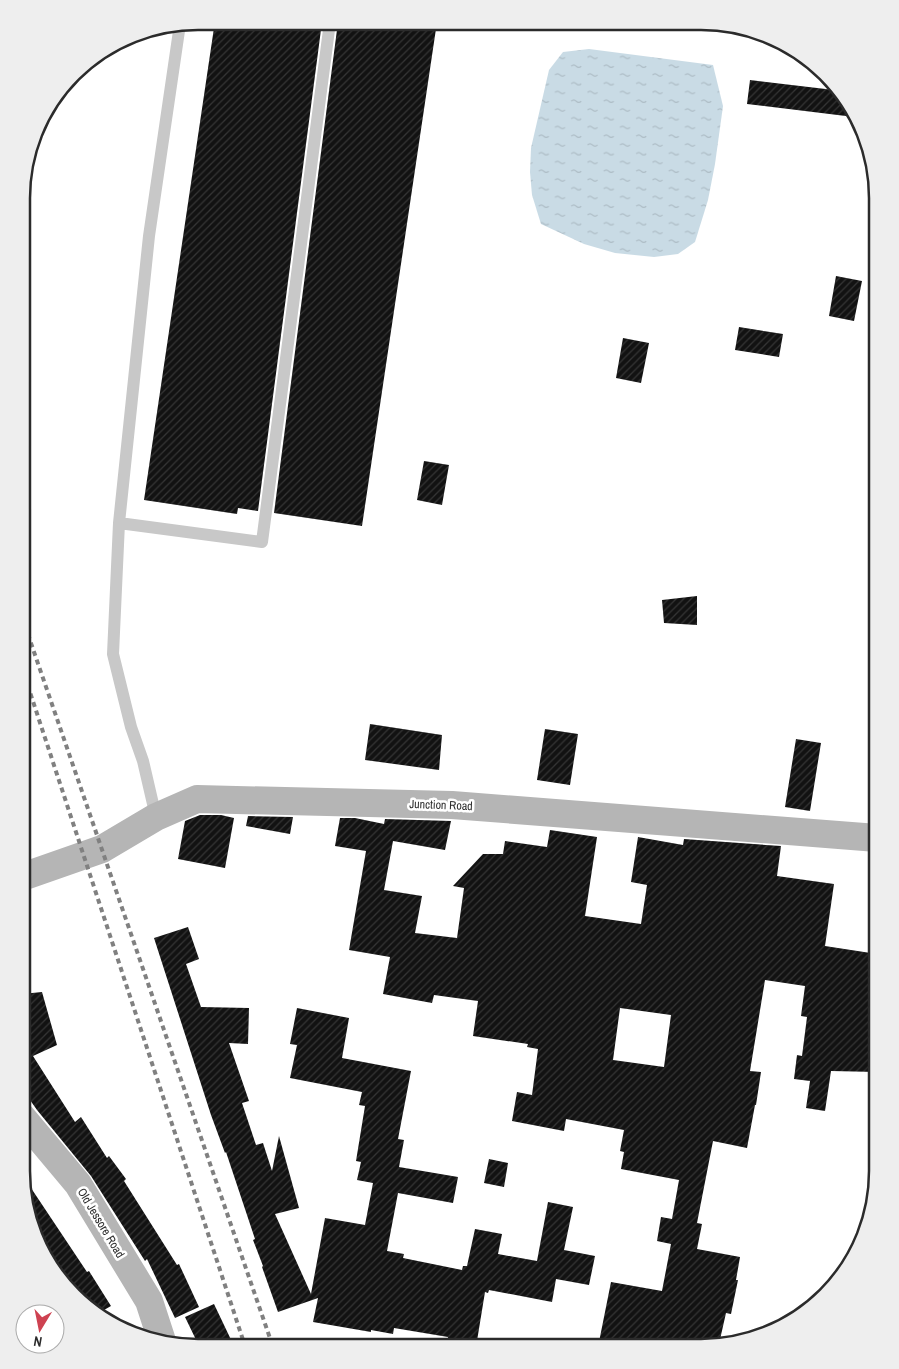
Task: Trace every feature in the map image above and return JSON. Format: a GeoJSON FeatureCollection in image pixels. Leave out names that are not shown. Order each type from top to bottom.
{"type":"FeatureCollection","features":[{"type":"Feature","properties":{"kind":"main road","name":"Junction Road"},"geometry":{"type":"LineString","coordinates":[[30,874],[102,849],[156,817],[197,799],[452,804],[869,837]]}},
{"type":"Feature","properties":{"kind":"main road","name":"Old Jessore Road"},"geometry":{"type":"LineString","coordinates":[[30,1127],[78,1184],[149,1301],[160,1334]]}},
{"type":"Feature","properties":{"kind":"lane"},"geometry":{"type":"LineString","coordinates":[[119,523],[262,542],[329,30]]}},
{"type":"Feature","properties":{"kind":"lane"},"geometry":{"type":"LineString","coordinates":[[156,817],[143,761],[131,727],[113,654],[119,523],[149,236],[179,31]]}},
{"type":"Feature","properties":{"kind":"water"},"geometry":{"type":"Polygon","coordinates":[[[589,49],[713,65],[723,106],[715,164],[708,200],[695,242],[678,254],[654,257],[615,253],[584,244],[541,224],[532,195],[530,172],[531,148],[549,70],[563,52],[589,49]]]}},
{"type":"Feature","properties":{"kind":"building"},"geometry":{"type":"Polygon","coordinates":[[[214,30],[321,30],[258,511],[238,508],[237,514],[144,500],[214,30]]]}},
{"type":"Feature","properties":{"kind":"building"},"geometry":{"type":"Polygon","coordinates":[[[337,30],[436,30],[362,526],[274,513],[337,30]]]}},
{"type":"Feature","properties":{"kind":"building"},"geometry":{"type":"Polygon","coordinates":[[[750,80],[829,89],[848,116],[747,104],[750,80]]]}},
{"type":"Feature","properties":{"kind":"building"},"geometry":{"type":"Polygon","coordinates":[[[836,276],[862,281],[854,321],[829,316],[836,276]]]}},
{"type":"Feature","properties":{"kind":"building"},"geometry":{"type":"Polygon","coordinates":[[[739,327],[783,334],[779,357],[735,350],[739,327]]]}},
{"type":"Feature","properties":{"kind":"building"},"geometry":{"type":"Polygon","coordinates":[[[623,338],[649,343],[641,383],[616,378],[623,338]]]}},
{"type":"Feature","properties":{"kind":"building"},"geometry":{"type":"Polygon","coordinates":[[[424,461],[449,465],[442,505],[417,500],[424,461]]]}},
{"type":"Feature","properties":{"kind":"building"},"geometry":{"type":"Polygon","coordinates":[[[697,596],[697,625],[664,623],[662,600],[697,596]]]}},
{"type":"Feature","properties":{"kind":"building"},"geometry":{"type":"Polygon","coordinates":[[[370,724],[442,735],[439,770],[365,760],[370,724]]]}},
{"type":"Feature","properties":{"kind":"building"},"geometry":{"type":"Polygon","coordinates":[[[545,729],[578,734],[570,785],[537,780],[545,729]]]}},
{"type":"Feature","properties":{"kind":"building"},"geometry":{"type":"Polygon","coordinates":[[[796,739],[821,743],[810,811],[785,807],[796,739]]]}},
{"type":"Feature","properties":{"kind":"building"},"geometry":{"type":"Polygon","coordinates":[[[200,815],[221,815],[234,818],[225,868],[178,859],[185,821],[200,815]]]}},
{"type":"Feature","properties":{"kind":"building"},"geometry":{"type":"Polygon","coordinates":[[[248,816],[293,817],[290,834],[246,826],[248,816]]]}},
{"type":"Feature","properties":{"kind":"building"},"geometry":{"type":"Polygon","coordinates":[[[340,818],[355,818],[384,824],[385,819],[451,821],[445,850],[393,841],[384,890],[422,896],[415,933],[457,938],[464,888],[453,886],[483,854],[503,854],[505,841],[547,847],[550,830],[597,837],[585,916],[641,924],[647,885],[631,882],[638,837],[683,845],[684,839],[781,846],[777,876],[834,884],[825,946],[869,953],[869,1072],[831,1071],[825,1111],[806,1108],[810,1081],[794,1079],[797,1055],[802,1056],[807,1017],[801,1016],[805,986],[765,980],[750,1071],[761,1072],[747,1148],[713,1141],[697,1223],[702,1224],[697,1249],[740,1257],[736,1280],[738,1280],[731,1314],[726,1313],[720,1338],[600,1339],[611,1282],[662,1291],[671,1244],[657,1241],[661,1217],[672,1219],[679,1180],[621,1169],[624,1152],[620,1151],[624,1130],[566,1119],[564,1131],[512,1121],[517,1092],[532,1095],[538,1049],[527,1047],[528,1044],[473,1036],[478,1001],[434,995],[432,1003],[383,994],[390,957],[349,950],[366,851],[335,846],[340,818]],[[620,1008],[613,1060],[664,1067],[671,1015],[620,1008]]]}},
{"type":"Feature","properties":{"kind":"building"},"geometry":{"type":"Polygon","coordinates":[[[188,927],[199,959],[186,964],[201,1007],[249,1008],[248,1044],[229,1043],[249,1101],[242,1103],[256,1145],[263,1143],[272,1171],[279,1136],[299,1208],[275,1214],[311,1294],[325,1218],[365,1225],[373,1183],[357,1180],[361,1162],[356,1161],[365,1106],[359,1105],[362,1092],[290,1078],[297,1045],[290,1044],[297,1008],[349,1018],[342,1058],[411,1071],[398,1139],[404,1140],[399,1167],[458,1177],[453,1203],[398,1193],[387,1251],[404,1254],[403,1258],[462,1270],[463,1266],[467,1266],[475,1229],[502,1234],[498,1254],[537,1261],[548,1202],[573,1207],[564,1250],[595,1256],[589,1285],[556,1279],[552,1302],[489,1290],[488,1293],[485,1292],[477,1339],[448,1339],[448,1337],[394,1328],[393,1334],[371,1330],[371,1332],[313,1322],[318,1298],[278,1312],[253,1240],[255,1239],[226,1152],[211,1115],[154,938],[188,927]]]}},
{"type":"Feature","properties":{"kind":"building"},"geometry":{"type":"Polygon","coordinates":[[[42,992],[57,1045],[33,1056],[75,1122],[81,1117],[107,1158],[109,1156],[126,1179],[124,1181],[177,1265],[179,1264],[199,1307],[175,1318],[147,1259],[145,1261],[91,1176],[30,1100],[30,993],[42,992]]]}},
{"type":"Feature","properties":{"kind":"building"},"geometry":{"type":"Polygon","coordinates":[[[489,1159],[508,1163],[504,1187],[484,1183],[489,1159]]]}},
{"type":"Feature","properties":{"kind":"building"},"geometry":{"type":"Polygon","coordinates":[[[31,1188],[87,1272],[89,1271],[111,1306],[104,1310],[79,1290],[52,1255],[39,1225],[31,1188]]]}},
{"type":"Feature","properties":{"kind":"building"},"geometry":{"type":"Polygon","coordinates":[[[214,1304],[231,1339],[196,1339],[185,1317],[214,1304]]]}},
{"type":"Feature","properties":{"kind":"railway"},"geometry":{"type":"LineString","coordinates":[[30,640],[270,1339]]}},
{"type":"Feature","properties":{"kind":"railway"},"geometry":{"type":"LineString","coordinates":[[30,692],[243,1339]]}}]}
